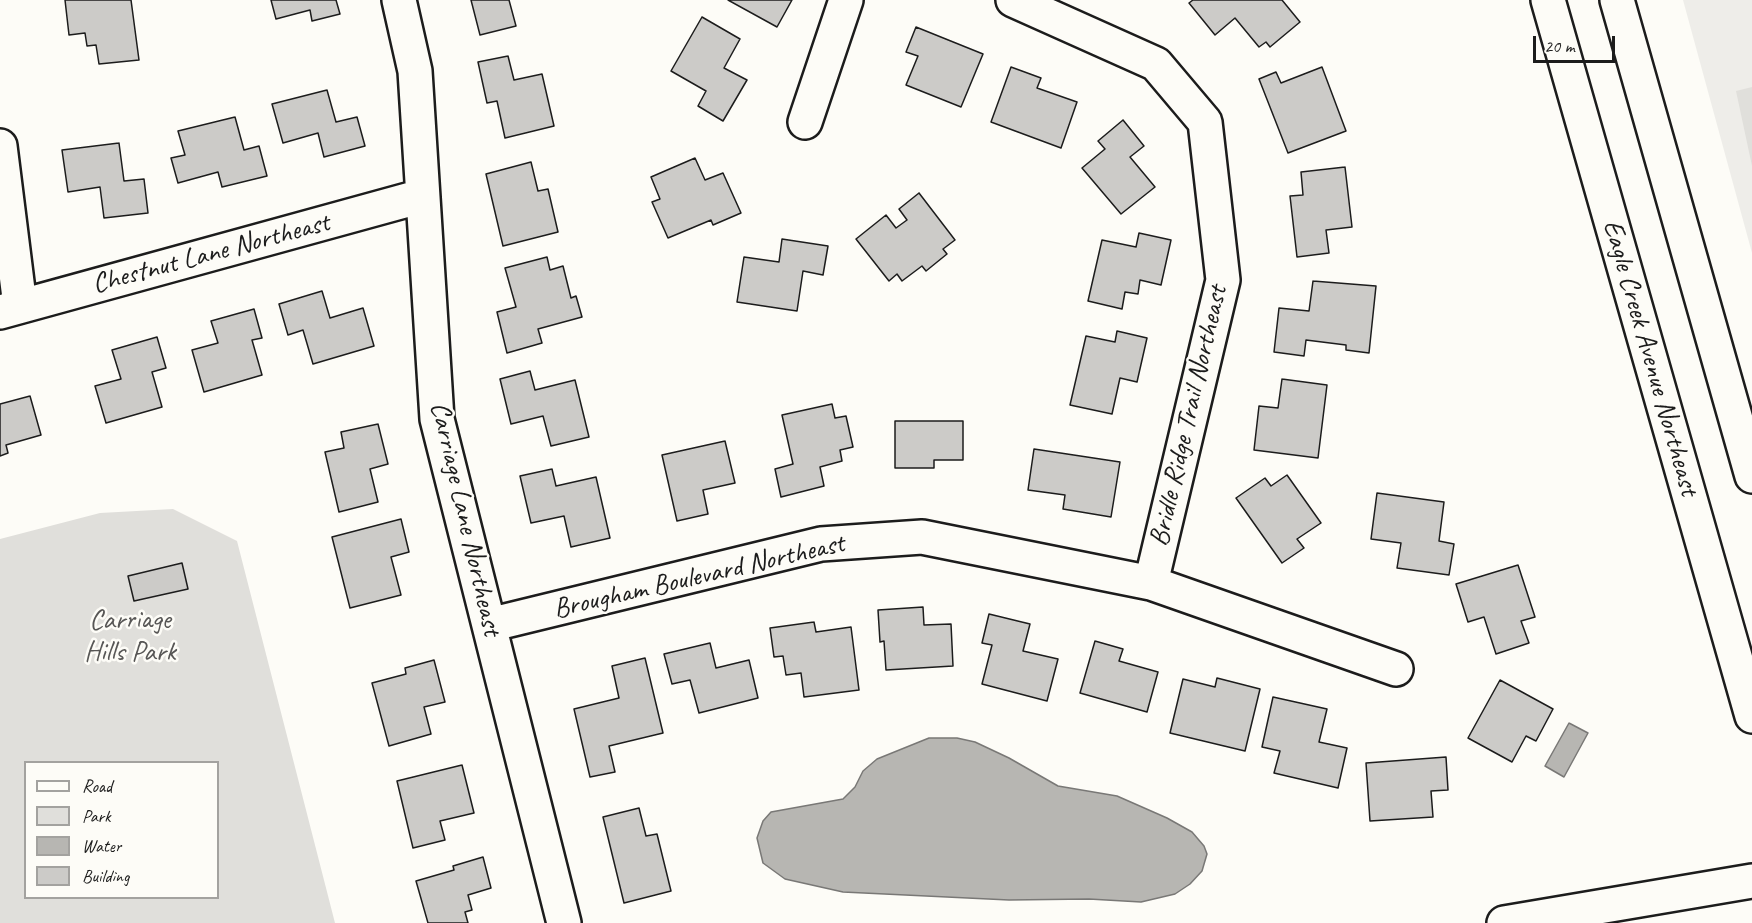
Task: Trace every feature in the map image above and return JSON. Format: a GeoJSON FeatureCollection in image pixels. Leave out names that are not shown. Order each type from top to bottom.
{"type":"FeatureCollection","features":[{"type":"Feature","properties":{"kind":"street","name":"Carriage Lane Northeast"},"geometry":{"type":"LineString","coordinates":[[399,0],[415,71],[436,419],[564,923]]}},
{"type":"Feature","properties":{"kind":"street"},"geometry":{"type":"LineString","coordinates":[[805,122],[846,0]]}},
{"type":"Feature","properties":{"kind":"street","name":"Bridle Ridge Trail Northeast"},"geometry":{"type":"LineString","coordinates":[[1013,0],[1156,64],[1205,122],[1223,280],[1151,583]]}},
{"type":"Feature","properties":{"kind":"street","name":"Eagle Creek Avenue Northeast"},"geometry":{"type":"LineString","coordinates":[[1548,0],[1752,716]]}},
{"type":"Feature","properties":{"kind":"street"},"geometry":{"type":"LineString","coordinates":[[1617,0],[1752,476]]}},
{"type":"Feature","properties":{"kind":"street"},"geometry":{"type":"LineString","coordinates":[[0,146],[10,309]]}},
{"type":"Feature","properties":{"kind":"street","name":"Chestnut Lane Northeast"},"geometry":{"type":"LineString","coordinates":[[10,309],[422,195]]}},
{"type":"Feature","properties":{"kind":"street","name":"Brougham Boulevard Northeast"},"geometry":{"type":"LineString","coordinates":[[489,624],[822,544],[921,537],[1151,583],[1395,669]]}},
{"type":"Feature","properties":{"kind":"street"},"geometry":{"type":"LineString","coordinates":[[1504,923],[1752,881]]}},
{"type":"Feature","properties":{"kind":"shaded area"},"geometry":{"type":"Polygon","coordinates":[[[1683,0],[1752,0],[1752,253],[1683,0]]]}},
{"type":"Feature","properties":{"kind":"green space"},"geometry":{"type":"Polygon","coordinates":[[[1752,87],[1752,166],[1736,91],[1752,87]]]}},
{"type":"Feature","properties":{"kind":"green space","name":"Carriage Hills Park"},"geometry":{"type":"Polygon","coordinates":[[[173,509],[237,541],[335,923],[0,923],[0,539],[100,513],[173,509]]]}},
{"type":"Feature","properties":{"kind":"water"},"geometry":{"type":"Polygon","coordinates":[[[1569,723],[1588,733],[1564,777],[1545,766],[1569,723]]]}},
{"type":"Feature","properties":{"kind":"water"},"geometry":{"type":"Polygon","coordinates":[[[929,738],[957,738],[975,742],[1058,786],[1117,796],[1167,818],[1192,832],[1204,846],[1207,854],[1202,871],[1190,884],[1175,894],[1141,902],[1089,899],[1009,900],[843,892],[785,879],[763,863],[757,838],[763,821],[771,812],[843,799],[855,787],[863,771],[877,759],[929,738]]]}},
{"type":"Feature","properties":{"kind":"building"},"geometry":{"type":"Polygon","coordinates":[[[65,0],[131,0],[139,60],[99,64],[96,45],[87,46],[85,33],[69,35],[65,0]]]}},
{"type":"Feature","properties":{"kind":"building"},"geometry":{"type":"Polygon","coordinates":[[[271,0],[336,0],[340,14],[312,21],[310,10],[276,19],[271,0]]]}},
{"type":"Feature","properties":{"kind":"building"},"geometry":{"type":"Polygon","coordinates":[[[471,0],[509,0],[516,26],[480,35],[471,0]]]}},
{"type":"Feature","properties":{"kind":"building"},"geometry":{"type":"Polygon","coordinates":[[[728,0],[792,0],[777,27],[728,0]]]}},
{"type":"Feature","properties":{"kind":"building"},"geometry":{"type":"Polygon","coordinates":[[[1193,0],[1282,0],[1300,22],[1270,47],[1266,42],[1259,47],[1235,18],[1215,35],[1189,3],[1193,0]]]}},
{"type":"Feature","properties":{"kind":"building"},"geometry":{"type":"Polygon","coordinates":[[[702,17],[740,39],[724,68],[747,80],[723,121],[698,106],[706,91],[671,71],[702,17]]]}},
{"type":"Feature","properties":{"kind":"building"},"geometry":{"type":"Polygon","coordinates":[[[916,27],[983,54],[961,107],[906,85],[918,56],[906,52],[916,27]]]}},
{"type":"Feature","properties":{"kind":"building"},"geometry":{"type":"Polygon","coordinates":[[[508,56],[514,80],[542,74],[554,126],[505,138],[497,101],[487,103],[478,62],[508,56]]]}},
{"type":"Feature","properties":{"kind":"building"},"geometry":{"type":"Polygon","coordinates":[[[1011,67],[1041,78],[1037,88],[1077,102],[1061,148],[991,122],[1011,67]]]}},
{"type":"Feature","properties":{"kind":"building"},"geometry":{"type":"Polygon","coordinates":[[[1322,67],[1346,131],[1288,153],[1259,79],[1276,72],[1281,83],[1322,67]]]}},
{"type":"Feature","properties":{"kind":"building"},"geometry":{"type":"Polygon","coordinates":[[[327,90],[336,122],[357,117],[365,146],[324,157],[318,133],[283,143],[272,104],[327,90]]]}},
{"type":"Feature","properties":{"kind":"building"},"geometry":{"type":"Polygon","coordinates":[[[235,117],[244,150],[259,146],[267,176],[222,187],[218,172],[178,183],[171,158],[185,155],[178,131],[235,117]]]}},
{"type":"Feature","properties":{"kind":"building"},"geometry":{"type":"Polygon","coordinates":[[[1123,120],[1144,146],[1130,157],[1155,187],[1121,214],[1082,168],[1105,149],[1098,141],[1123,120]]]}},
{"type":"Feature","properties":{"kind":"building"},"geometry":{"type":"Polygon","coordinates":[[[119,143],[124,181],[144,179],[148,213],[104,218],[100,187],[68,192],[62,150],[119,143]]]}},
{"type":"Feature","properties":{"kind":"building"},"geometry":{"type":"Polygon","coordinates":[[[695,158],[705,180],[723,173],[741,213],[713,225],[711,220],[668,238],[652,202],[660,199],[651,177],[695,158]]]}},
{"type":"Feature","properties":{"kind":"building"},"geometry":{"type":"Polygon","coordinates":[[[531,162],[538,191],[548,189],[558,232],[503,246],[486,174],[531,162]]]}},
{"type":"Feature","properties":{"kind":"building"},"geometry":{"type":"Polygon","coordinates":[[[1345,167],[1352,227],[1326,230],[1329,253],[1297,257],[1290,196],[1303,195],[1301,172],[1345,167]]]}},
{"type":"Feature","properties":{"kind":"building"},"geometry":{"type":"Polygon","coordinates":[[[919,193],[955,240],[943,249],[947,254],[926,271],[922,266],[902,281],[897,274],[889,281],[856,239],[886,215],[896,228],[907,220],[899,209],[919,193]]]}},
{"type":"Feature","properties":{"kind":"building"},"geometry":{"type":"Polygon","coordinates":[[[1139,233],[1171,240],[1161,285],[1140,280],[1138,294],[1125,292],[1122,309],[1088,301],[1102,240],[1136,247],[1139,233]]]}},
{"type":"Feature","properties":{"kind":"building"},"geometry":{"type":"Polygon","coordinates":[[[782,239],[828,246],[823,275],[803,271],[797,311],[737,302],[744,257],[779,262],[782,239]]]}},
{"type":"Feature","properties":{"kind":"building"},"geometry":{"type":"Polygon","coordinates":[[[547,257],[550,270],[563,266],[571,298],[576,296],[582,317],[538,329],[542,343],[507,353],[497,312],[516,307],[505,268],[547,257]]]}},
{"type":"Feature","properties":{"kind":"building"},"geometry":{"type":"Polygon","coordinates":[[[1313,281],[1376,286],[1369,353],[1346,350],[1346,345],[1306,340],[1304,356],[1274,352],[1279,308],[1309,311],[1313,281]]]}},
{"type":"Feature","properties":{"kind":"building"},"geometry":{"type":"Polygon","coordinates":[[[322,291],[330,318],[363,308],[374,346],[313,364],[303,330],[288,335],[279,304],[322,291]]]}},
{"type":"Feature","properties":{"kind":"building"},"geometry":{"type":"Polygon","coordinates":[[[254,309],[262,338],[252,340],[262,375],[204,392],[192,350],[218,343],[211,321],[254,309]]]}},
{"type":"Feature","properties":{"kind":"building"},"geometry":{"type":"Polygon","coordinates":[[[1117,331],[1147,338],[1137,382],[1120,378],[1112,414],[1070,405],[1086,336],[1115,342],[1117,331]]]}},
{"type":"Feature","properties":{"kind":"building"},"geometry":{"type":"Polygon","coordinates":[[[157,337],[166,368],[152,372],[162,407],[106,423],[95,386],[121,379],[112,350],[157,337]]]}},
{"type":"Feature","properties":{"kind":"building"},"geometry":{"type":"Polygon","coordinates":[[[530,371],[535,390],[575,380],[589,437],[551,446],[543,416],[511,424],[500,379],[530,371]]]}},
{"type":"Feature","properties":{"kind":"building"},"geometry":{"type":"Polygon","coordinates":[[[1282,379],[1327,385],[1318,458],[1254,450],[1259,406],[1278,408],[1282,379]]]}},
{"type":"Feature","properties":{"kind":"building"},"geometry":{"type":"Polygon","coordinates":[[[30,396],[41,435],[6,445],[8,453],[0,456],[0,404],[30,396]]]}},
{"type":"Feature","properties":{"kind":"building"},"geometry":{"type":"Polygon","coordinates":[[[832,404],[835,418],[846,416],[853,447],[840,450],[842,461],[820,467],[824,486],[781,497],[775,469],[793,464],[782,415],[832,404]]]}},
{"type":"Feature","properties":{"kind":"building"},"geometry":{"type":"Polygon","coordinates":[[[895,421],[963,421],[963,460],[934,460],[934,468],[895,468],[895,421]]]}},
{"type":"Feature","properties":{"kind":"building"},"geometry":{"type":"Polygon","coordinates":[[[378,424],[388,464],[370,469],[378,502],[339,512],[325,452],[344,448],[341,432],[378,424]]]}},
{"type":"Feature","properties":{"kind":"building"},"geometry":{"type":"Polygon","coordinates":[[[725,441],[735,483],[703,490],[708,514],[677,521],[662,455],[725,441]]]}},
{"type":"Feature","properties":{"kind":"building"},"geometry":{"type":"Polygon","coordinates":[[[1034,449],[1120,462],[1111,517],[1063,509],[1065,495],[1028,490],[1034,449]]]}},
{"type":"Feature","properties":{"kind":"building"},"geometry":{"type":"Polygon","coordinates":[[[552,469],[556,486],[596,477],[610,538],[571,547],[564,516],[531,523],[520,476],[552,469]]]}},
{"type":"Feature","properties":{"kind":"building"},"geometry":{"type":"Polygon","coordinates":[[[1287,475],[1321,523],[1297,539],[1304,548],[1282,563],[1236,498],[1265,478],[1271,486],[1287,475]]]}},
{"type":"Feature","properties":{"kind":"building"},"geometry":{"type":"Polygon","coordinates":[[[1377,493],[1444,502],[1439,541],[1454,544],[1449,575],[1397,568],[1401,543],[1371,539],[1377,493]]]}},
{"type":"Feature","properties":{"kind":"building"},"geometry":{"type":"Polygon","coordinates":[[[401,519],[409,552],[391,557],[401,595],[350,608],[332,537],[401,519]]]}},
{"type":"Feature","properties":{"kind":"building"},"geometry":{"type":"Polygon","coordinates":[[[182,563],[188,589],[134,601],[128,576],[182,563]]]}},
{"type":"Feature","properties":{"kind":"building"},"geometry":{"type":"Polygon","coordinates":[[[1518,565],[1535,617],[1521,621],[1529,643],[1496,654],[1484,617],[1468,622],[1456,584],[1518,565]]]}},
{"type":"Feature","properties":{"kind":"building"},"geometry":{"type":"Polygon","coordinates":[[[923,607],[924,625],[951,624],[953,666],[886,670],[884,641],[880,642],[878,610],[923,607]]]}},
{"type":"Feature","properties":{"kind":"building"},"geometry":{"type":"Polygon","coordinates":[[[989,614],[1030,624],[1023,651],[1058,659],[1047,701],[982,684],[992,645],[982,643],[989,614]]]}},
{"type":"Feature","properties":{"kind":"building"},"geometry":{"type":"Polygon","coordinates":[[[814,622],[816,632],[851,627],[859,690],[804,697],[801,673],[786,675],[783,656],[774,657],[770,628],[814,622]]]}},
{"type":"Feature","properties":{"kind":"building"},"geometry":{"type":"Polygon","coordinates":[[[1095,641],[1123,649],[1119,661],[1158,672],[1147,712],[1080,693],[1095,641]]]}},
{"type":"Feature","properties":{"kind":"building"},"geometry":{"type":"Polygon","coordinates":[[[710,643],[716,668],[749,660],[758,698],[699,713],[690,680],[672,684],[664,654],[710,643]]]}},
{"type":"Feature","properties":{"kind":"building"},"geometry":{"type":"Polygon","coordinates":[[[645,658],[663,733],[609,746],[615,772],[590,777],[574,709],[619,698],[612,666],[645,658]]]}},
{"type":"Feature","properties":{"kind":"building"},"geometry":{"type":"Polygon","coordinates":[[[434,660],[445,702],[424,707],[431,734],[389,746],[372,683],[406,674],[405,668],[434,660]]]}},
{"type":"Feature","properties":{"kind":"building"},"geometry":{"type":"Polygon","coordinates":[[[1217,678],[1260,689],[1245,751],[1170,733],[1183,679],[1215,687],[1217,678]]]}},
{"type":"Feature","properties":{"kind":"building"},"geometry":{"type":"Polygon","coordinates":[[[1500,680],[1553,709],[1536,741],[1526,736],[1512,762],[1468,738],[1500,680]]]}},
{"type":"Feature","properties":{"kind":"building"},"geometry":{"type":"Polygon","coordinates":[[[1273,697],[1327,709],[1319,742],[1347,748],[1338,788],[1274,773],[1280,751],[1262,747],[1273,697]]]}},
{"type":"Feature","properties":{"kind":"building"},"geometry":{"type":"Polygon","coordinates":[[[1446,757],[1448,790],[1431,791],[1433,817],[1370,821],[1366,763],[1446,757]]]}},
{"type":"Feature","properties":{"kind":"building"},"geometry":{"type":"Polygon","coordinates":[[[462,765],[474,813],[440,821],[445,840],[413,848],[397,781],[462,765]]]}},
{"type":"Feature","properties":{"kind":"building"},"geometry":{"type":"Polygon","coordinates":[[[639,808],[646,836],[657,834],[671,891],[624,903],[603,817],[639,808]]]}},
{"type":"Feature","properties":{"kind":"building"},"geometry":{"type":"Polygon","coordinates":[[[483,857],[491,888],[468,895],[472,910],[465,912],[468,923],[428,923],[416,881],[454,870],[453,866],[483,857]]]}}]}
